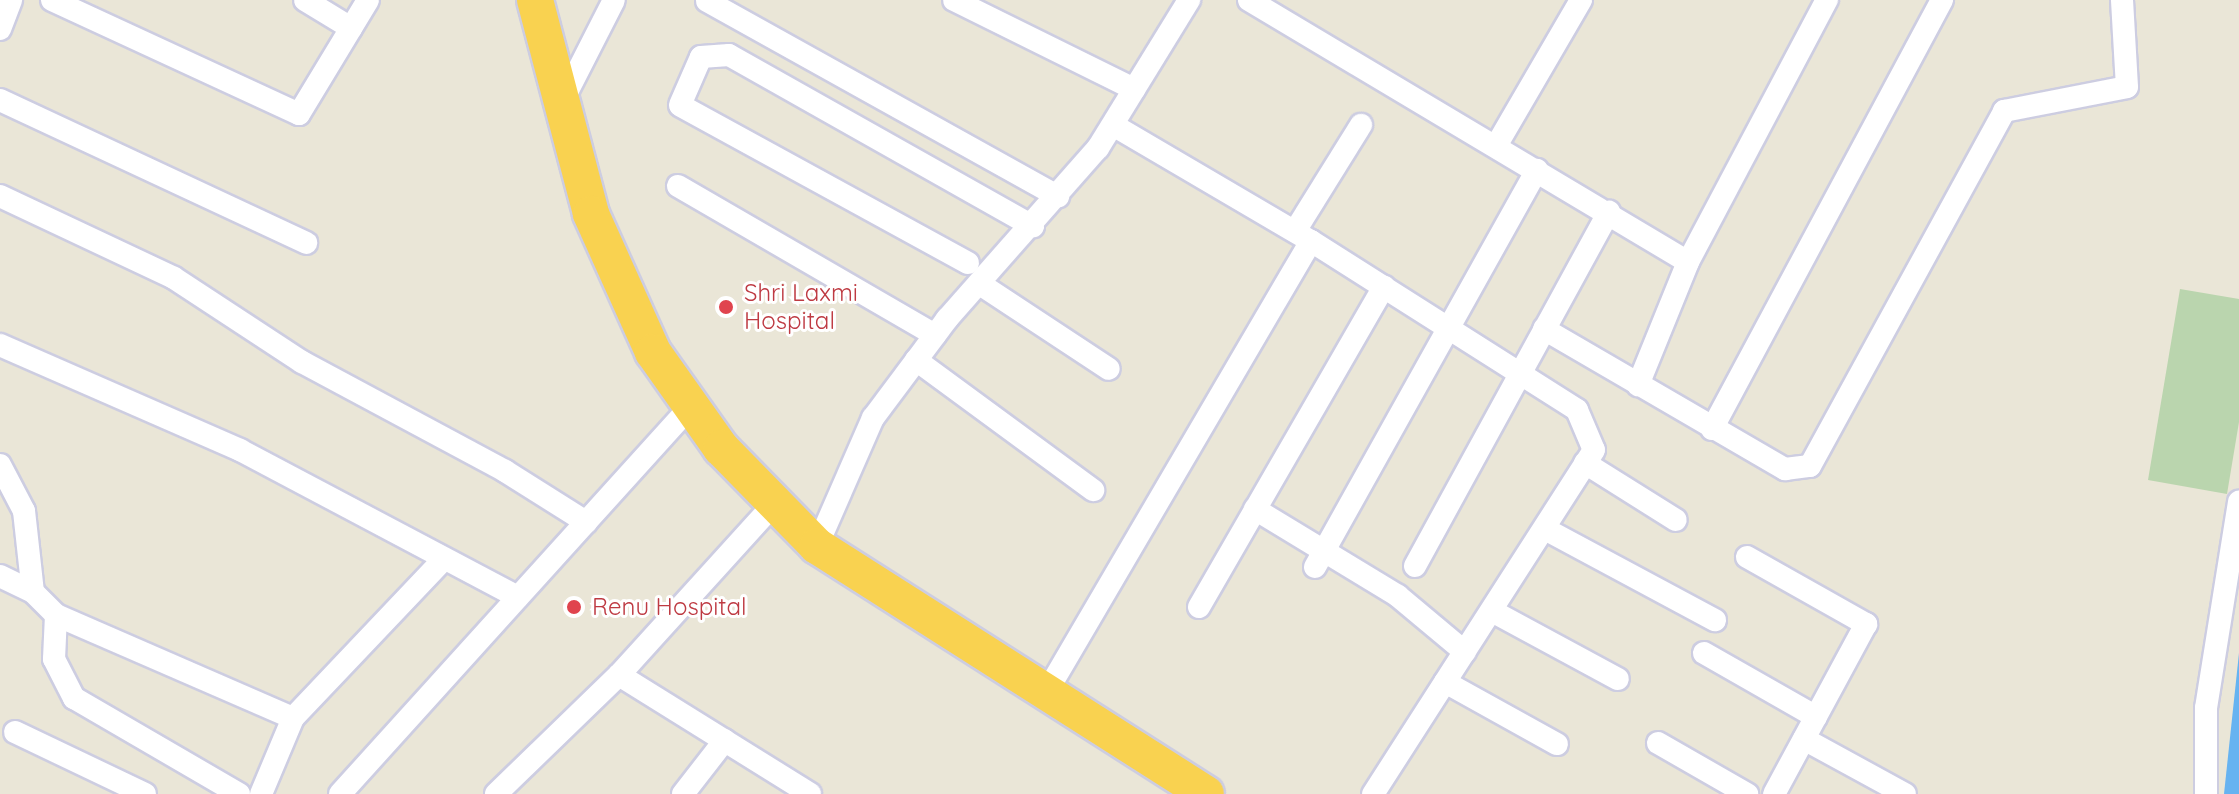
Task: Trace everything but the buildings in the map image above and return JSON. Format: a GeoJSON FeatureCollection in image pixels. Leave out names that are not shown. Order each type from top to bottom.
{"type":"FeatureCollection","features":[{"type":"Feature","properties":{"kind":"highway"},"geometry":{"type":"LineString","coordinates":[[535,0],[591,214],[653,352],[721,448],[817,546],[1206,794]]}},
{"type":"Feature","properties":{"kind":"street"},"geometry":{"type":"LineString","coordinates":[[0,29],[11,0]]}},
{"type":"Feature","properties":{"kind":"street"},"geometry":{"type":"LineString","coordinates":[[52,0],[299,114],[368,0]]}},
{"type":"Feature","properties":{"kind":"street"},"geometry":{"type":"LineString","coordinates":[[305,0],[351,28]]}},
{"type":"Feature","properties":{"kind":"street"},"geometry":{"type":"LineString","coordinates":[[562,102],[614,0]]}},
{"type":"Feature","properties":{"kind":"street"},"geometry":{"type":"LineString","coordinates":[[954,0],[1134,89]]}},
{"type":"Feature","properties":{"kind":"street"},"geometry":{"type":"LineString","coordinates":[[1249,0],[1609,212],[1688,262]]}},
{"type":"Feature","properties":{"kind":"street"},"geometry":{"type":"LineString","coordinates":[[1496,146],[1581,0]]}},
{"type":"Feature","properties":{"kind":"street"},"geometry":{"type":"LineString","coordinates":[[1638,385],[1688,262],[1827,0]]}},
{"type":"Feature","properties":{"kind":"street"},"geometry":{"type":"LineString","coordinates":[[1712,429],[1942,0]]}},
{"type":"Feature","properties":{"kind":"street"},"geometry":{"type":"LineString","coordinates":[[1544,329],[1785,469],[1810,466],[1998,118],[2014,106],[2127,87],[2122,0]]}},
{"type":"Feature","properties":{"kind":"street"},"geometry":{"type":"LineString","coordinates":[[707,1],[1058,196]]}},
{"type":"Feature","properties":{"kind":"street"},"geometry":{"type":"LineString","coordinates":[[817,546],[873,418],[935,335],[1033,226],[1113,125],[1183,2]]}},
{"type":"Feature","properties":{"kind":"street"},"geometry":{"type":"LineString","coordinates":[[968,263],[680,105],[701,57],[729,55],[1033,226]]}},
{"type":"Feature","properties":{"kind":"street"},"geometry":{"type":"LineString","coordinates":[[0,100],[306,243]]}},
{"type":"Feature","properties":{"kind":"street"},"geometry":{"type":"LineString","coordinates":[[1113,125],[1303,236],[1577,410],[1594,450],[1373,794]]}},
{"type":"Feature","properties":{"kind":"street"},"geometry":{"type":"LineString","coordinates":[[1046,693],[1303,236],[1361,125]]}},
{"type":"Feature","properties":{"kind":"street"},"geometry":{"type":"LineString","coordinates":[[1319,560],[1537,170]]}},
{"type":"Feature","properties":{"kind":"street"},"geometry":{"type":"LineString","coordinates":[[678,186],[935,335]]}},
{"type":"Feature","properties":{"kind":"street"},"geometry":{"type":"LineString","coordinates":[[0,196],[174,278],[302,362],[505,471],[586,522]]}},
{"type":"Feature","properties":{"kind":"street"},"geometry":{"type":"LineString","coordinates":[[1415,566],[1609,212]]}},
{"type":"Feature","properties":{"kind":"street"},"geometry":{"type":"LineString","coordinates":[[980,284],[1109,369]]}},
{"type":"Feature","properties":{"kind":"street"},"geometry":{"type":"LineString","coordinates":[[1199,607],[1384,286]]}},
{"type":"Feature","properties":{"kind":"street"},"geometry":{"type":"LineString","coordinates":[[0,345],[240,450],[518,597]]}},
{"type":"Feature","properties":{"kind":"street"},"geometry":{"type":"LineString","coordinates":[[916,360],[1093,490]]}},
{"type":"Feature","properties":{"kind":"street"},"geometry":{"type":"LineString","coordinates":[[340,794],[691,406]]}},
{"type":"Feature","properties":{"kind":"street"},"geometry":{"type":"LineString","coordinates":[[1585,463],[1676,520]]}},
{"type":"Feature","properties":{"kind":"street"},"geometry":{"type":"LineString","coordinates":[[0,465],[24,511],[33,592]]}},
{"type":"Feature","properties":{"kind":"street"},"geometry":{"type":"LineString","coordinates":[[496,794],[619,675],[776,502]]}},
{"type":"Feature","properties":{"kind":"street"},"geometry":{"type":"LineString","coordinates":[[2206,794],[2206,708],[2239,502]]}},
{"type":"Feature","properties":{"kind":"street"},"geometry":{"type":"LineString","coordinates":[[1255,509],[1319,560],[1398,596],[1465,652]]}},
{"type":"Feature","properties":{"kind":"street"},"geometry":{"type":"LineString","coordinates":[[1545,529],[1715,620]]}},
{"type":"Feature","properties":{"kind":"street"},"geometry":{"type":"LineString","coordinates":[[1747,557],[1866,624],[1774,794]]}},
{"type":"Feature","properties":{"kind":"street"},"geometry":{"type":"LineString","coordinates":[[261,794],[293,718],[444,559]]}},
{"type":"Feature","properties":{"kind":"street"},"geometry":{"type":"LineString","coordinates":[[0,576],[33,592],[56,615],[293,718]]}},
{"type":"Feature","properties":{"kind":"street"},"geometry":{"type":"LineString","coordinates":[[1492,611],[1618,679]]}},
{"type":"Feature","properties":{"kind":"street"},"geometry":{"type":"LineString","coordinates":[[56,615],[54,659],[74,698],[239,794]]}},
{"type":"Feature","properties":{"kind":"street"},"geometry":{"type":"LineString","coordinates":[[1704,653],[1816,717]]}},
{"type":"Feature","properties":{"kind":"street"},"geometry":{"type":"LineString","coordinates":[[619,675],[810,794]]}},
{"type":"Feature","properties":{"kind":"street"},"geometry":{"type":"LineString","coordinates":[[1445,682],[1557,744]]}},
{"type":"Feature","properties":{"kind":"street"},"geometry":{"type":"LineString","coordinates":[[15,732],[145,794]]}},
{"type":"Feature","properties":{"kind":"street"},"geometry":{"type":"LineString","coordinates":[[1804,739],[1905,794]]}},
{"type":"Feature","properties":{"kind":"street"},"geometry":{"type":"LineString","coordinates":[[683,794],[725,740]]}},
{"type":"Feature","properties":{"kind":"street"},"geometry":{"type":"LineString","coordinates":[[1658,743],[1747,794]]}},
{"type":"Feature","properties":{"kind":"green space"},"geometry":{"type":"Polygon","coordinates":[[[2180,289],[2239,299],[2239,422],[2227,494],[2148,480],[2180,289]]]}},
{"type":"Feature","properties":{"kind":"water"},"geometry":{"type":"Polygon","coordinates":[[[2239,653],[2239,794],[2224,794],[2239,653]]]}},
{"type":"Feature","properties":{"kind":"place","name":"Shri Laxmi Hospital"},"geometry":{"type":"Point","coordinates":[726,307]}},
{"type":"Feature","properties":{"kind":"place","name":"Renu Hospital"},"geometry":{"type":"Point","coordinates":[574,607]}}]}
